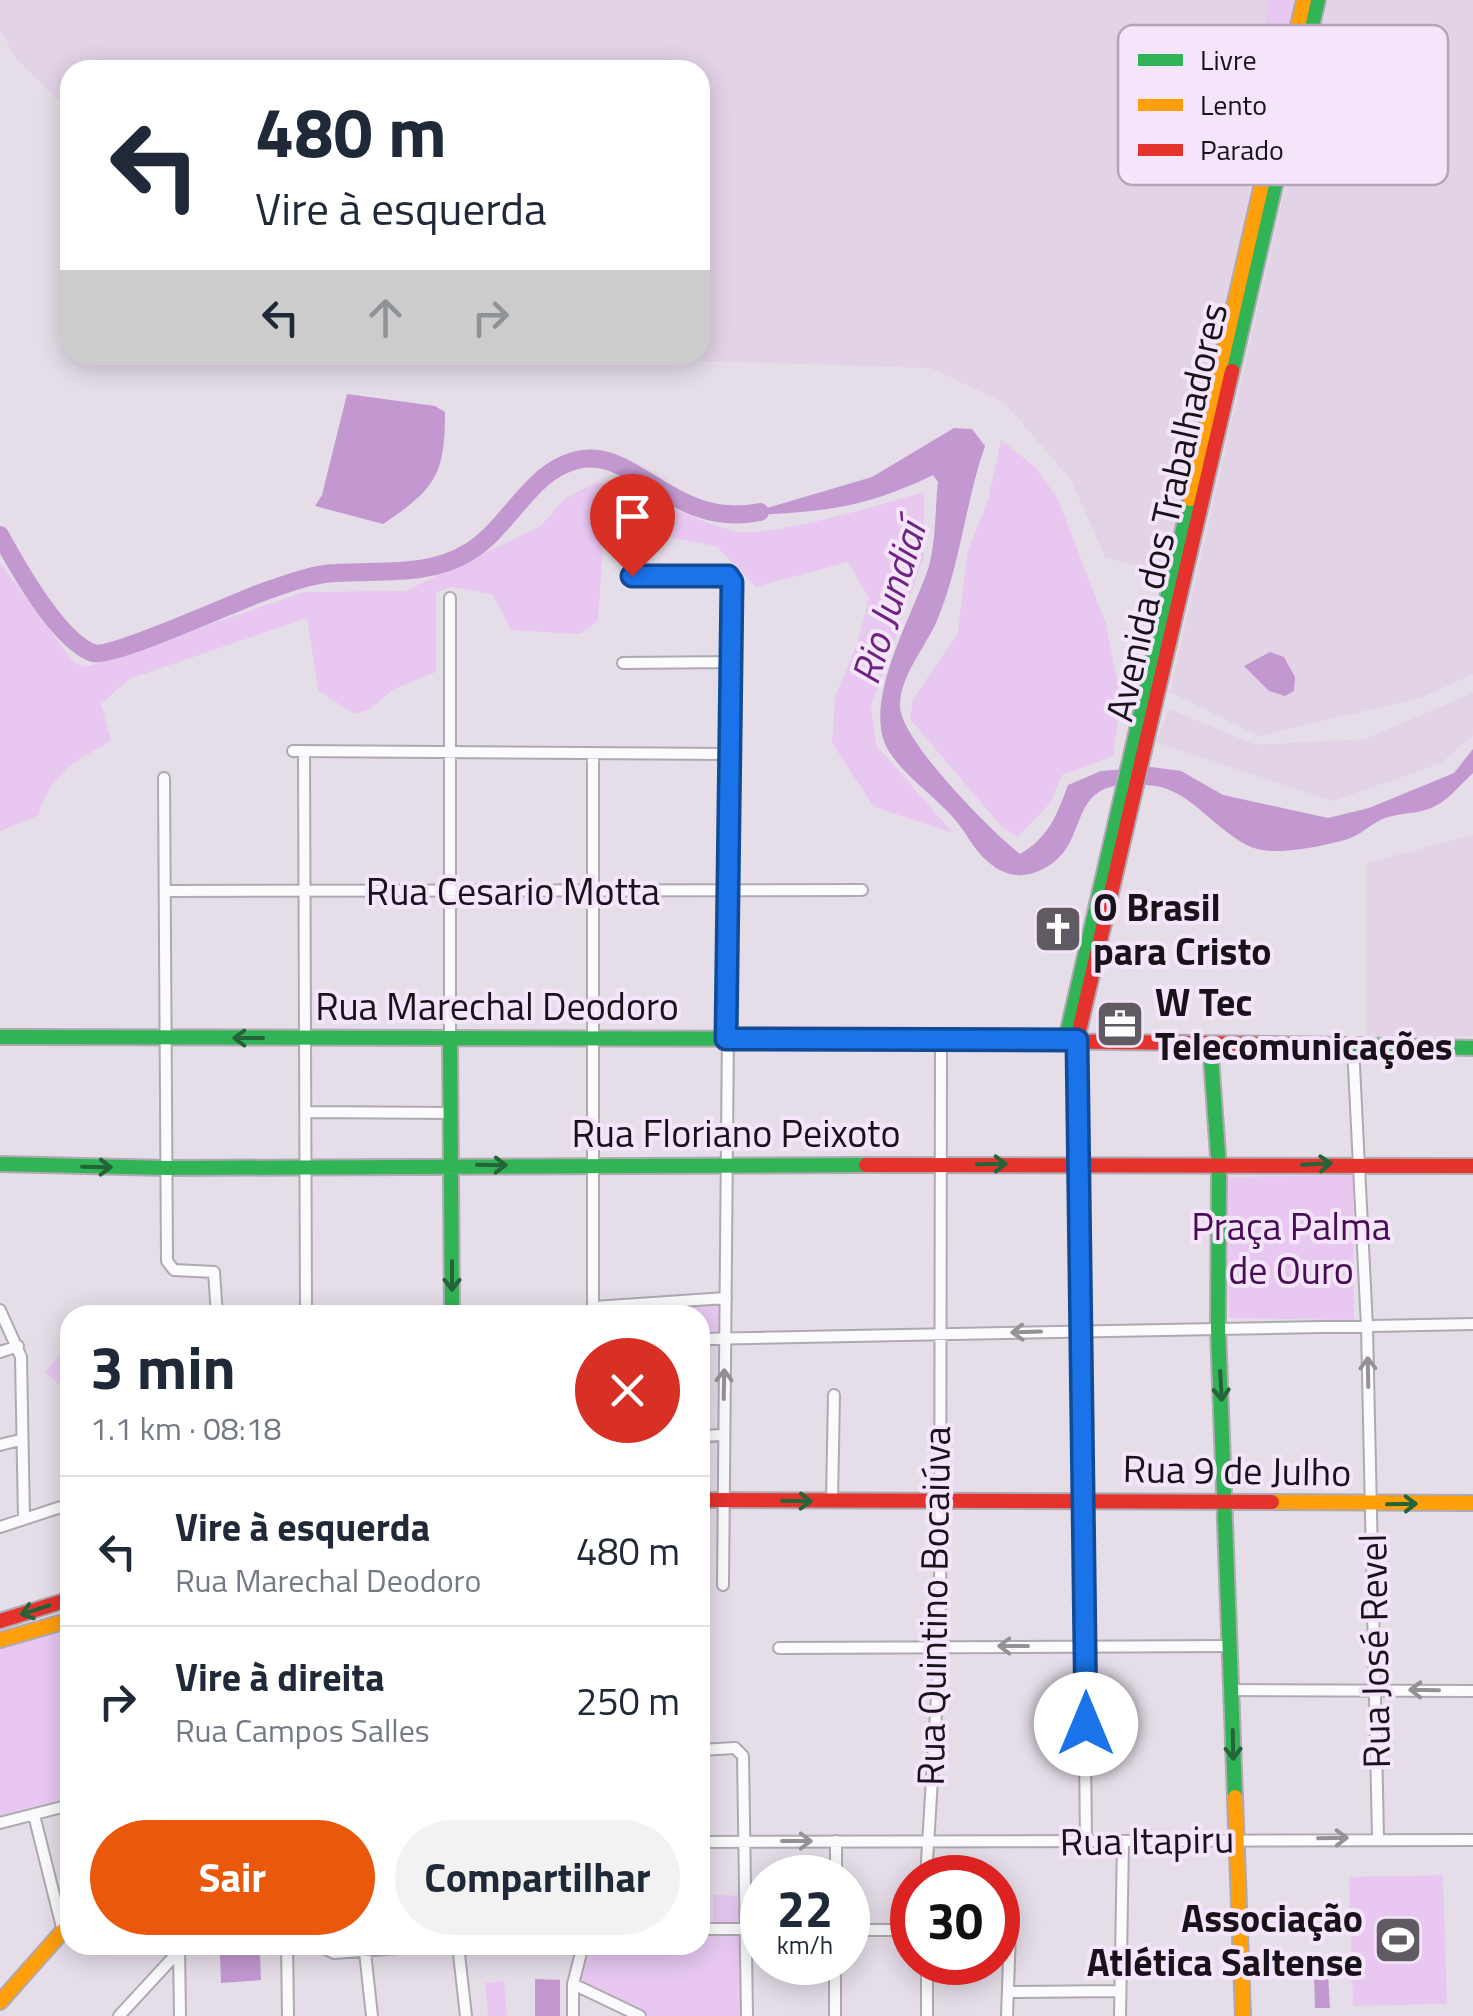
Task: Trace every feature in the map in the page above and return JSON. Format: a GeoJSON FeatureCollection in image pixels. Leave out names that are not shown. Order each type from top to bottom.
{"type":"FeatureCollection","features":[{"type":"Feature","properties":{"kind":"main road","name":"Avenida dos Trabalhadores"},"geometry":{"type":"LineString","coordinates":[[1298,25],[1304,0]]}},
{"type":"Feature","properties":{"kind":"main road","name":"Avenida dos Trabalhadores"},"geometry":{"type":"LineString","coordinates":[[1312,25],[1318,0]]}},
{"type":"Feature","properties":{"kind":"main road","name":"Avenida dos Trabalhadores"},"geometry":{"type":"LineString","coordinates":[[1137,746],[1263,185]]}},
{"type":"Feature","properties":{"kind":"main road","name":"Avenida dos Trabalhadores"},"geometry":{"type":"LineString","coordinates":[[1072,1039],[1123,803],[1273,185]]}},
{"type":"Feature","properties":{"kind":"main road","name":"Rua Marechal Deodoro"},"geometry":{"type":"LineString","coordinates":[[0,1037],[941,1042],[1072,1039],[1473,1048]]}},
{"type":"Feature","properties":{"kind":"main road"},"geometry":{"type":"LineString","coordinates":[[450,1038],[452,1305]]}},
{"type":"Feature","properties":{"kind":"main road"},"geometry":{"type":"LineString","coordinates":[[1210,1044],[1219,1169],[1218,1328],[1243,2016]]}},
{"type":"Feature","properties":{"kind":"main road","name":"Rua Floriano Peixoto"},"geometry":{"type":"LineString","coordinates":[[0,1164],[306,1168],[452,1164],[593,1167],[1077,1163],[1219,1169],[1358,1162],[1473,1166]]}},
{"type":"Feature","properties":{"kind":"main road","name":"Rua 9 de Julho"},"geometry":{"type":"LineString","coordinates":[[710,1500],[1473,1503]]}},
{"type":"Feature","properties":{"kind":"main road"},"geometry":{"type":"LineString","coordinates":[[0,1621],[60,1602]]}},
{"type":"Feature","properties":{"kind":"main road"},"geometry":{"type":"LineString","coordinates":[[0,1640],[60,1623]]}},
{"type":"Feature","properties":{"kind":"main road"},"geometry":{"type":"LineString","coordinates":[[0,2002],[60,1935]]}},
{"type":"Feature","properties":{"kind":"street"},"geometry":{"type":"LineString","coordinates":[[632,576],[728,576],[732,582],[723,1585]]}},
{"type":"Feature","properties":{"kind":"street"},"geometry":{"type":"LineString","coordinates":[[450,598],[450,1038]]}},
{"type":"Feature","properties":{"kind":"street"},"geometry":{"type":"LineString","coordinates":[[623,663],[730,662]]}},
{"type":"Feature","properties":{"kind":"street"},"geometry":{"type":"LineString","coordinates":[[306,1305],[307,1038],[299,751],[728,754]]}},
{"type":"Feature","properties":{"kind":"street"},"geometry":{"type":"LineString","coordinates":[[593,756],[594,1305]]}},
{"type":"Feature","properties":{"kind":"street"},"geometry":{"type":"LineString","coordinates":[[164,778],[166,1262],[174,1270],[214,1272],[217,1305]]}},
{"type":"Feature","properties":{"kind":"street","name":"Rua Cesario Motta"},"geometry":{"type":"LineString","coordinates":[[165,891],[862,890]]}},
{"type":"Feature","properties":{"kind":"street"},"geometry":{"type":"LineString","coordinates":[[1072,1039],[1085,1501],[1086,1841]]}},
{"type":"Feature","properties":{"kind":"street","name":"Rua Quintino Bocaiúva"},"geometry":{"type":"LineString","coordinates":[[926,1855],[940,1646],[941,1042]]}},
{"type":"Feature","properties":{"kind":"street","name":"Rua José Revel"},"geometry":{"type":"LineString","coordinates":[[1353,1046],[1368,1327],[1378,1838]]}},
{"type":"Feature","properties":{"kind":"street"},"geometry":{"type":"LineString","coordinates":[[306,1112],[452,1113]]}},
{"type":"Feature","properties":{"kind":"street"},"geometry":{"type":"LineString","coordinates":[[655,1305],[726,1298]]}},
{"type":"Feature","properties":{"kind":"street"},"geometry":{"type":"LineString","coordinates":[[0,1310],[18,1346],[22,1372],[24,1520]]}},
{"type":"Feature","properties":{"kind":"street"},"geometry":{"type":"LineString","coordinates":[[710,1339],[1473,1324]]}},
{"type":"Feature","properties":{"kind":"street"},"geometry":{"type":"LineString","coordinates":[[0,1352],[18,1346]]}},
{"type":"Feature","properties":{"kind":"street"},"geometry":{"type":"LineString","coordinates":[[832,1501],[834,1395]]}},
{"type":"Feature","properties":{"kind":"street"},"geometry":{"type":"LineString","coordinates":[[710,1435],[723,1434]]}},
{"type":"Feature","properties":{"kind":"street"},"geometry":{"type":"LineString","coordinates":[[0,1446],[20,1440]]}},
{"type":"Feature","properties":{"kind":"street"},"geometry":{"type":"LineString","coordinates":[[0,1527],[60,1507]]}},
{"type":"Feature","properties":{"kind":"street"},"geometry":{"type":"LineString","coordinates":[[779,1648],[1230,1646]]}},
{"type":"Feature","properties":{"kind":"street"},"geometry":{"type":"LineString","coordinates":[[1232,1690],[1473,1691]]}},
{"type":"Feature","properties":{"kind":"street"},"geometry":{"type":"LineString","coordinates":[[710,1749],[735,1748],[743,1756],[744,1855]]}},
{"type":"Feature","properties":{"kind":"street"},"geometry":{"type":"LineString","coordinates":[[0,1823],[60,1808]]}},
{"type":"Feature","properties":{"kind":"street"},"geometry":{"type":"LineString","coordinates":[[34,1815],[60,1903]]}},
{"type":"Feature","properties":{"kind":"street","name":"Rua Itapiru"},"geometry":{"type":"LineString","coordinates":[[710,1842],[1473,1840]]}},
{"type":"Feature","properties":{"kind":"street"},"geometry":{"type":"LineString","coordinates":[[836,1841],[836,1855]]}},
{"type":"Feature","properties":{"kind":"street"},"geometry":{"type":"LineString","coordinates":[[1120,2016],[1123,1841]]}},
{"type":"Feature","properties":{"kind":"street"},"geometry":{"type":"LineString","coordinates":[[710,1929],[740,1929]]}},
{"type":"Feature","properties":{"kind":"street"},"geometry":{"type":"LineString","coordinates":[[120,2016],[173,1955]]}},
{"type":"Feature","properties":{"kind":"street"},"geometry":{"type":"LineString","coordinates":[[179,1955],[180,2016]]}},
{"type":"Feature","properties":{"kind":"street"},"geometry":{"type":"LineString","coordinates":[[287,1955],[288,2016]]}},
{"type":"Feature","properties":{"kind":"street"},"geometry":{"type":"LineString","coordinates":[[364,1955],[372,2016]]}},
{"type":"Feature","properties":{"kind":"street"},"geometry":{"type":"LineString","coordinates":[[459,1955],[466,2016]]}},
{"type":"Feature","properties":{"kind":"street"},"geometry":{"type":"LineString","coordinates":[[573,2016],[573,1984],[580,1955]]}},
{"type":"Feature","properties":{"kind":"street"},"geometry":{"type":"LineString","coordinates":[[573,1984],[640,2016]]}},
{"type":"Feature","properties":{"kind":"street"},"geometry":{"type":"LineString","coordinates":[[747,1985],[748,2016]]}},
{"type":"Feature","properties":{"kind":"street"},"geometry":{"type":"LineString","coordinates":[[834,2016],[835,1985]]}},
{"type":"Feature","properties":{"kind":"street"},"geometry":{"type":"LineString","coordinates":[[926,2016],[927,1985]]}},
{"type":"Feature","properties":{"kind":"street"},"geometry":{"type":"LineString","coordinates":[[1007,2016],[1008,1985]]}},
{"type":"Feature","properties":{"kind":"street"},"geometry":{"type":"LineString","coordinates":[[1008,1992],[1120,1990]]}},
{"type":"Feature","properties":{"kind":"shaded area"},"geometry":{"type":"Polygon","coordinates":[[[0,0],[1292,0],[1287,25],[1118,25],[1118,185],[1257,185],[1166,575],[1105,557],[1071,480],[1005,403],[931,368],[710,361],[710,60],[60,60],[60,101],[17,59],[0,30],[0,0]]]}},
{"type":"Feature","properties":{"kind":"shaded area"},"geometry":{"type":"Polygon","coordinates":[[[1328,0],[1473,0],[1473,674],[1420,698],[1258,736],[1170,692],[1286,185],[1448,185],[1448,25],[1322,25],[1328,0]]]}},
{"type":"Feature","properties":{"kind":"shaded area"},"geometry":{"type":"Polygon","coordinates":[[[347,394],[435,406],[445,412],[443,452],[434,479],[415,501],[383,524],[315,506],[322,495],[347,394]]]}},
{"type":"Feature","properties":{"kind":"shaded area"},"geometry":{"type":"Polygon","coordinates":[[[954,428],[972,429],[985,446],[944,602],[908,675],[900,707],[931,763],[1020,854],[1045,833],[1068,785],[1101,771],[1151,767],[1181,771],[1223,795],[1328,818],[1369,808],[1454,773],[1473,749],[1473,773],[1433,807],[1383,819],[1348,839],[1286,851],[1251,847],[1169,790],[1124,784],[1104,789],[1091,799],[1069,844],[1041,870],[1018,875],[998,869],[899,764],[882,733],[884,686],[931,556],[938,482],[933,475],[883,496],[839,507],[740,516],[872,477],[954,428]]]}},
{"type":"Feature","properties":{"kind":"shaded area"},"geometry":{"type":"Polygon","coordinates":[[[1270,652],[1284,657],[1295,677],[1294,691],[1285,696],[1269,691],[1244,666],[1270,652]]]}},
{"type":"Feature","properties":{"kind":"shaded area"},"geometry":{"type":"Polygon","coordinates":[[[1473,693],[1473,735],[1441,763],[1333,801],[1156,742],[1169,709],[1256,745],[1365,739],[1473,693]]]}},
{"type":"Feature","properties":{"kind":"shaded area"},"geometry":{"type":"Polygon","coordinates":[[[1473,835],[1473,1036],[1367,1036],[1367,863],[1473,835]]]}},
{"type":"Feature","properties":{"kind":"shaded area"},"geometry":{"type":"Polygon","coordinates":[[[220,1955],[260,1955],[261,1980],[221,1983],[220,1955]]]}},
{"type":"Feature","properties":{"kind":"shaded area"},"geometry":{"type":"Polygon","coordinates":[[[1314,1975],[1328,1975],[1330,2008],[1315,2008],[1314,1975]]]}},
{"type":"Feature","properties":{"kind":"shaded area"},"geometry":{"type":"Polygon","coordinates":[[[535,1979],[560,1980],[560,2016],[535,2016],[535,1979]]]}},
{"type":"Feature","properties":{"kind":"green space"},"geometry":{"type":"Polygon","coordinates":[[[1269,0],[1295,0],[1291,25],[1265,25],[1269,0]]]}},
{"type":"Feature","properties":{"kind":"green space"},"geometry":{"type":"Polygon","coordinates":[[[1001,440],[1034,466],[1057,497],[1106,624],[1121,700],[1113,756],[1062,775],[1051,802],[1018,837],[1002,827],[910,719],[913,699],[958,633],[967,554],[988,500],[1001,440]]]}},
{"type":"Feature","properties":{"kind":"green space"},"geometry":{"type":"Polygon","coordinates":[[[597,482],[632,491],[717,526],[751,532],[828,519],[924,492],[924,556],[871,706],[876,745],[953,833],[874,807],[832,743],[835,696],[857,645],[869,598],[848,562],[756,587],[716,546],[636,531],[609,536],[603,546],[598,621],[580,634],[511,630],[492,594],[451,587],[436,593],[436,672],[394,689],[370,709],[354,714],[318,690],[307,618],[129,679],[101,704],[111,741],[57,779],[39,815],[0,831],[0,563],[74,663],[86,667],[304,592],[405,591],[541,526],[564,499],[597,482]]]}},
{"type":"Feature","properties":{"kind":"green space","name":"Praça Palma de Ouro"},"geometry":{"type":"Polygon","coordinates":[[[1353,1175],[1354,1320],[1229,1318],[1227,1177],[1353,1175]]]}},
{"type":"Feature","properties":{"kind":"green space"},"geometry":{"type":"Polygon","coordinates":[[[722,1302],[722,1335],[710,1335],[710,1305],[645,1305],[722,1302]]]}},
{"type":"Feature","properties":{"kind":"green space"},"geometry":{"type":"Polygon","coordinates":[[[60,1355],[60,1385],[45,1372],[60,1355]]]}},
{"type":"Feature","properties":{"kind":"green space"},"geometry":{"type":"Polygon","coordinates":[[[60,1630],[60,1800],[0,1816],[0,1647],[60,1630]]]}},
{"type":"Feature","properties":{"kind":"green space","name":"Associação Atlética Saltense"},"geometry":{"type":"Polygon","coordinates":[[[1443,1875],[1447,2004],[1353,2006],[1349,1877],[1443,1875]]]}},
{"type":"Feature","properties":{"kind":"green space"},"geometry":{"type":"Polygon","coordinates":[[[713,1895],[740,1896],[740,1926],[713,1926],[713,1895]]]}},
{"type":"Feature","properties":{"kind":"green space"},"geometry":{"type":"Polygon","coordinates":[[[710,1930],[740,1931],[740,1985],[745,1985],[746,2016],[643,2016],[574,1982],[581,1955],[710,1955],[710,1930]]]}},
{"type":"Feature","properties":{"kind":"green space"},"geometry":{"type":"Polygon","coordinates":[[[504,1981],[507,2016],[488,2016],[485,1983],[504,1981]]]}},
{"type":"Feature","properties":{"kind":"waterway","name":"Rio Jundiaí"},"geometry":{"type":"LineString","coordinates":[[0,535],[28,583],[66,634],[93,653],[104,653],[308,577],[421,569],[453,560],[497,529],[546,476],[577,460],[598,459],[618,465],[703,510],[730,514],[760,512]]}},
{"type":"Feature","properties":{"kind":"traffic: fast"},"geometry":{"type":"LineString","coordinates":[[1312,25],[1318,0]]}},
{"type":"Feature","properties":{"kind":"traffic: fast"},"geometry":{"type":"LineString","coordinates":[[1232,371],[1275,185]]}},
{"type":"Feature","properties":{"kind":"traffic: fast"},"geometry":{"type":"LineString","coordinates":[[1066,1039],[1190,499]]}},
{"type":"Feature","properties":{"kind":"traffic: fast"},"geometry":{"type":"LineString","coordinates":[[0,1037],[450,1038]]}},
{"type":"Feature","properties":{"kind":"traffic: fast"},"geometry":{"type":"LineString","coordinates":[[452,1305],[450,1038],[872,1039]]}},
{"type":"Feature","properties":{"kind":"traffic: fast"},"geometry":{"type":"LineString","coordinates":[[1210,1044],[1219,1169],[1218,1328],[1235,1797]]}},
{"type":"Feature","properties":{"kind":"traffic: fast"},"geometry":{"type":"LineString","coordinates":[[1346,1045],[1473,1048]]}},
{"type":"Feature","properties":{"kind":"traffic: fast"},"geometry":{"type":"LineString","coordinates":[[0,1164],[168,1168],[866,1165]]}},
{"type":"Feature","properties":{"kind":"traffic: slow"},"geometry":{"type":"LineString","coordinates":[[1298,25],[1304,0]]}},
{"type":"Feature","properties":{"kind":"traffic: slow"},"geometry":{"type":"LineString","coordinates":[[1190,499],[1262,185]]}},
{"type":"Feature","properties":{"kind":"traffic: slow"},"geometry":{"type":"LineString","coordinates":[[1272,1502],[1473,1503]]}},
{"type":"Feature","properties":{"kind":"traffic: slow"},"geometry":{"type":"LineString","coordinates":[[0,1640],[60,1623]]}},
{"type":"Feature","properties":{"kind":"traffic: slow"},"geometry":{"type":"LineString","coordinates":[[1235,1797],[1243,2016]]}},
{"type":"Feature","properties":{"kind":"traffic: slow"},"geometry":{"type":"LineString","coordinates":[[0,2002],[60,1934]]}},
{"type":"Feature","properties":{"kind":"traffic: jam"},"geometry":{"type":"LineString","coordinates":[[1077,1040],[1232,371]]}},
{"type":"Feature","properties":{"kind":"traffic: jam"},"geometry":{"type":"LineString","coordinates":[[872,1039],[1346,1045]]}},
{"type":"Feature","properties":{"kind":"traffic: jam"},"geometry":{"type":"LineString","coordinates":[[866,1165],[1473,1166]]}},
{"type":"Feature","properties":{"kind":"traffic: jam"},"geometry":{"type":"LineString","coordinates":[[710,1500],[1272,1502]]}},
{"type":"Feature","properties":{"kind":"traffic: jam"},"geometry":{"type":"LineString","coordinates":[[0,1621],[60,1602]]}},
{"type":"Feature","properties":{"kind":"place","name":"O Brasil para Cristo"},"geometry":{"type":"Point","coordinates":[1058,929]}},
{"type":"Feature","properties":{"kind":"place","name":"W Tec Telecomunicações"},"geometry":{"type":"Point","coordinates":[1120,1024]}},
{"type":"Feature","properties":{"kind":"place","name":"Associação Atlética Saltense"},"geometry":{"type":"Point","coordinates":[1398,1940]}},
{"type":"Feature","properties":{"kind":"route"},"geometry":{"type":"LineString","coordinates":[[632,576],[728,576],[732,582],[726,1039],[1077,1040],[1086,1724]]}}]}
